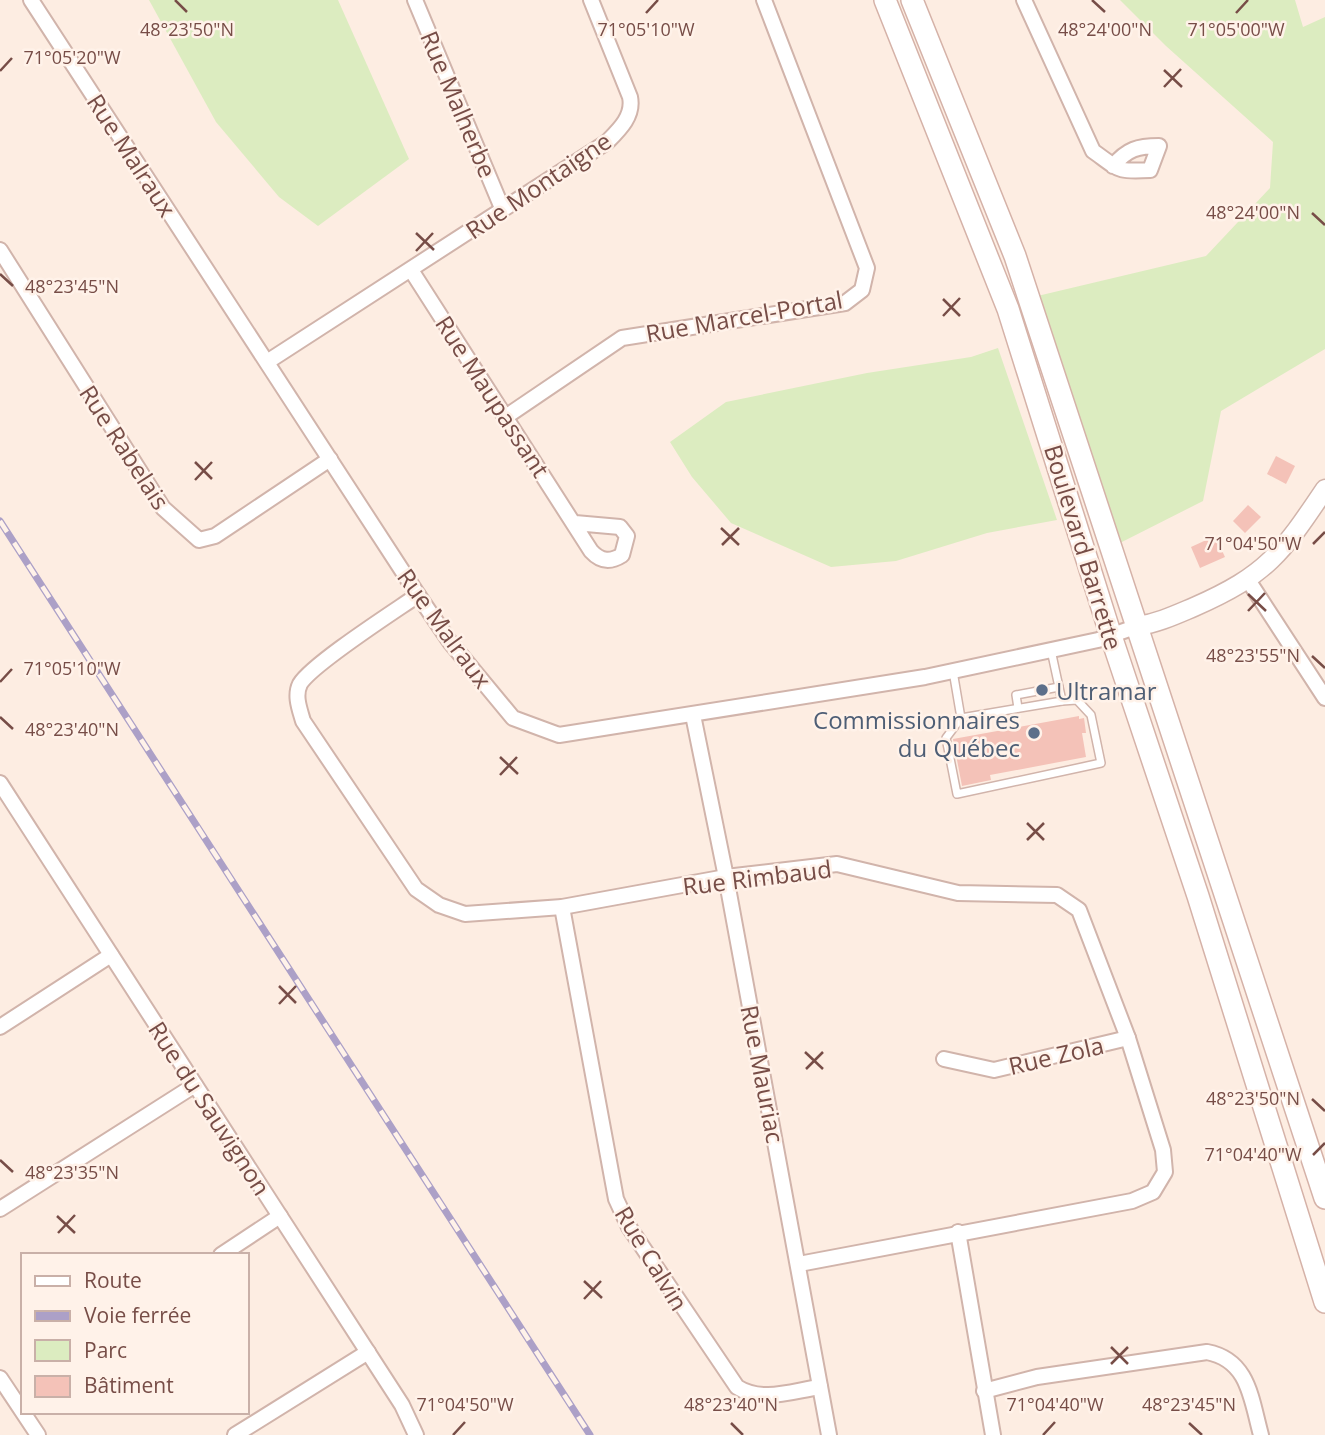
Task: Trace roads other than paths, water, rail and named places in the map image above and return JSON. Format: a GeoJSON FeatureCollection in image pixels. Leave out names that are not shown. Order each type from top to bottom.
{"type":"FeatureCollection","features":[{"type":"Feature","properties":{"kind":"main road","name":"Boulevard Barrette"},"geometry":{"type":"LineString","coordinates":[[885,0],[1008,309],[1111,636],[1321,1276],[1325,1302]]}},
{"type":"Feature","properties":{"kind":"main road","name":"Boulevard Barrette"},"geometry":{"type":"LineString","coordinates":[[912,0],[1015,256],[1325,1198]]}},
{"type":"Feature","properties":{"kind":"street","name":"Rue Malraux"},"geometry":{"type":"LineString","coordinates":[[31,0],[450,642],[513,718],[559,735],[953,671],[1111,636],[1138,626]]}},
{"type":"Feature","properties":{"kind":"street","name":"Rue Malherbe"},"geometry":{"type":"LineString","coordinates":[[415,0],[502,208]]}},
{"type":"Feature","properties":{"kind":"street","name":"Rue Montaigne"},"geometry":{"type":"LineString","coordinates":[[267,362],[607,142],[622,127],[632,106],[591,0]]}},
{"type":"Feature","properties":{"kind":"street","name":"Rue Marcel-Portal"},"geometry":{"type":"LineString","coordinates":[[507,416],[622,338],[845,303],[862,290],[867,268],[764,0]]}},
{"type":"Feature","properties":{"kind":"street"},"geometry":{"type":"LineString","coordinates":[[1024,0],[1093,151],[1114,166]]}},
{"type":"Feature","properties":{"kind":"street","name":"Rue Rabelais"},"geometry":{"type":"LineString","coordinates":[[0,250],[163,508],[199,540],[215,536],[330,459]]}},
{"type":"Feature","properties":{"kind":"street","name":"Rue Maupassant"},"geometry":{"type":"LineString","coordinates":[[411,270],[575,523]]}},
{"type":"Feature","properties":{"kind":"street"},"geometry":{"type":"LineString","coordinates":[[1138,626],[1156,623],[1248,580],[1289,542],[1325,489]]}},
{"type":"Feature","properties":{"kind":"street"},"geometry":{"type":"LineString","coordinates":[[1248,580],[1325,698]]}},
{"type":"Feature","properties":{"kind":"street","name":"Rue Rimbaud"},"geometry":{"type":"LineString","coordinates":[[418,594],[318,667],[300,685],[297,702],[303,721],[416,889],[439,905],[465,914],[562,907],[726,877],[837,864],[958,893],[1057,895],[1079,910],[1128,1038],[1163,1150],[1165,1172],[1153,1192],[1132,1201],[799,1264]]}},
{"type":"Feature","properties":{"kind":"street","name":"Rue Mauriac"},"geometry":{"type":"LineString","coordinates":[[693,715],[726,877],[829,1435]]}},
{"type":"Feature","properties":{"kind":"street","name":"Rue du Sauvignon"},"geometry":{"type":"LineString","coordinates":[[0,783],[368,1352],[416,1435]]}},
{"type":"Feature","properties":{"kind":"street","name":"Rue Calvin"},"geometry":{"type":"LineString","coordinates":[[562,907],[616,1199],[629,1227],[737,1387],[749,1395],[763,1396],[820,1387]]}},
{"type":"Feature","properties":{"kind":"street"},"geometry":{"type":"LineString","coordinates":[[0,1027],[111,955]]}},
{"type":"Feature","properties":{"kind":"street","name":"Rue Zola"},"geometry":{"type":"LineString","coordinates":[[944,1059],[994,1070],[1128,1038]]}},
{"type":"Feature","properties":{"kind":"street"},"geometry":{"type":"LineString","coordinates":[[0,1209],[195,1085]]}},
{"type":"Feature","properties":{"kind":"street"},"geometry":{"type":"LineString","coordinates":[[224,1253],[280,1216]]}},
{"type":"Feature","properties":{"kind":"street"},"geometry":{"type":"LineString","coordinates":[[958,1232],[993,1435]]}},
{"type":"Feature","properties":{"kind":"street"},"geometry":{"type":"LineString","coordinates":[[235,1435],[368,1352]]}},
{"type":"Feature","properties":{"kind":"street"},"geometry":{"type":"LineString","coordinates":[[984,1391],[1037,1377],[1207,1352],[1219,1354],[1239,1367],[1245,1378],[1261,1435]]}},
{"type":"Feature","properties":{"kind":"street"},"geometry":{"type":"LineString","coordinates":[[0,1378],[17,1390]]}},
{"type":"Feature","properties":{"kind":"street"},"geometry":{"type":"LineString","coordinates":[[28,1414],[38,1435]]}},
{"type":"Feature","properties":{"kind":"lane"},"geometry":{"type":"LineString","coordinates":[[1051,650],[1062,701]]}},
{"type":"Feature","properties":{"kind":"lane"},"geometry":{"type":"LineString","coordinates":[[953,671],[961,718]]}},
{"type":"Feature","properties":{"kind":"lane"},"geometry":{"type":"LineString","coordinates":[[1018,709],[1016,695],[1059,687]]}},
{"type":"Feature","properties":{"kind":"lane"},"geometry":{"type":"LineString","coordinates":[[1077,700],[1091,715],[1101,763],[957,794],[946,738],[961,718],[1062,701],[1077,700]]}},
{"type":"Feature","properties":{"kind":"railway"},"geometry":{"type":"LineString","coordinates":[[0,521],[590,1435]]}},
{"type":"Feature","properties":{"kind":"place","name":"Ultramar"},"geometry":{"type":"Point","coordinates":[1042,690]}},
{"type":"Feature","properties":{"kind":"place","name":"Commissionnaires du Québec"},"geometry":{"type":"Point","coordinates":[1034,733]}}]}
